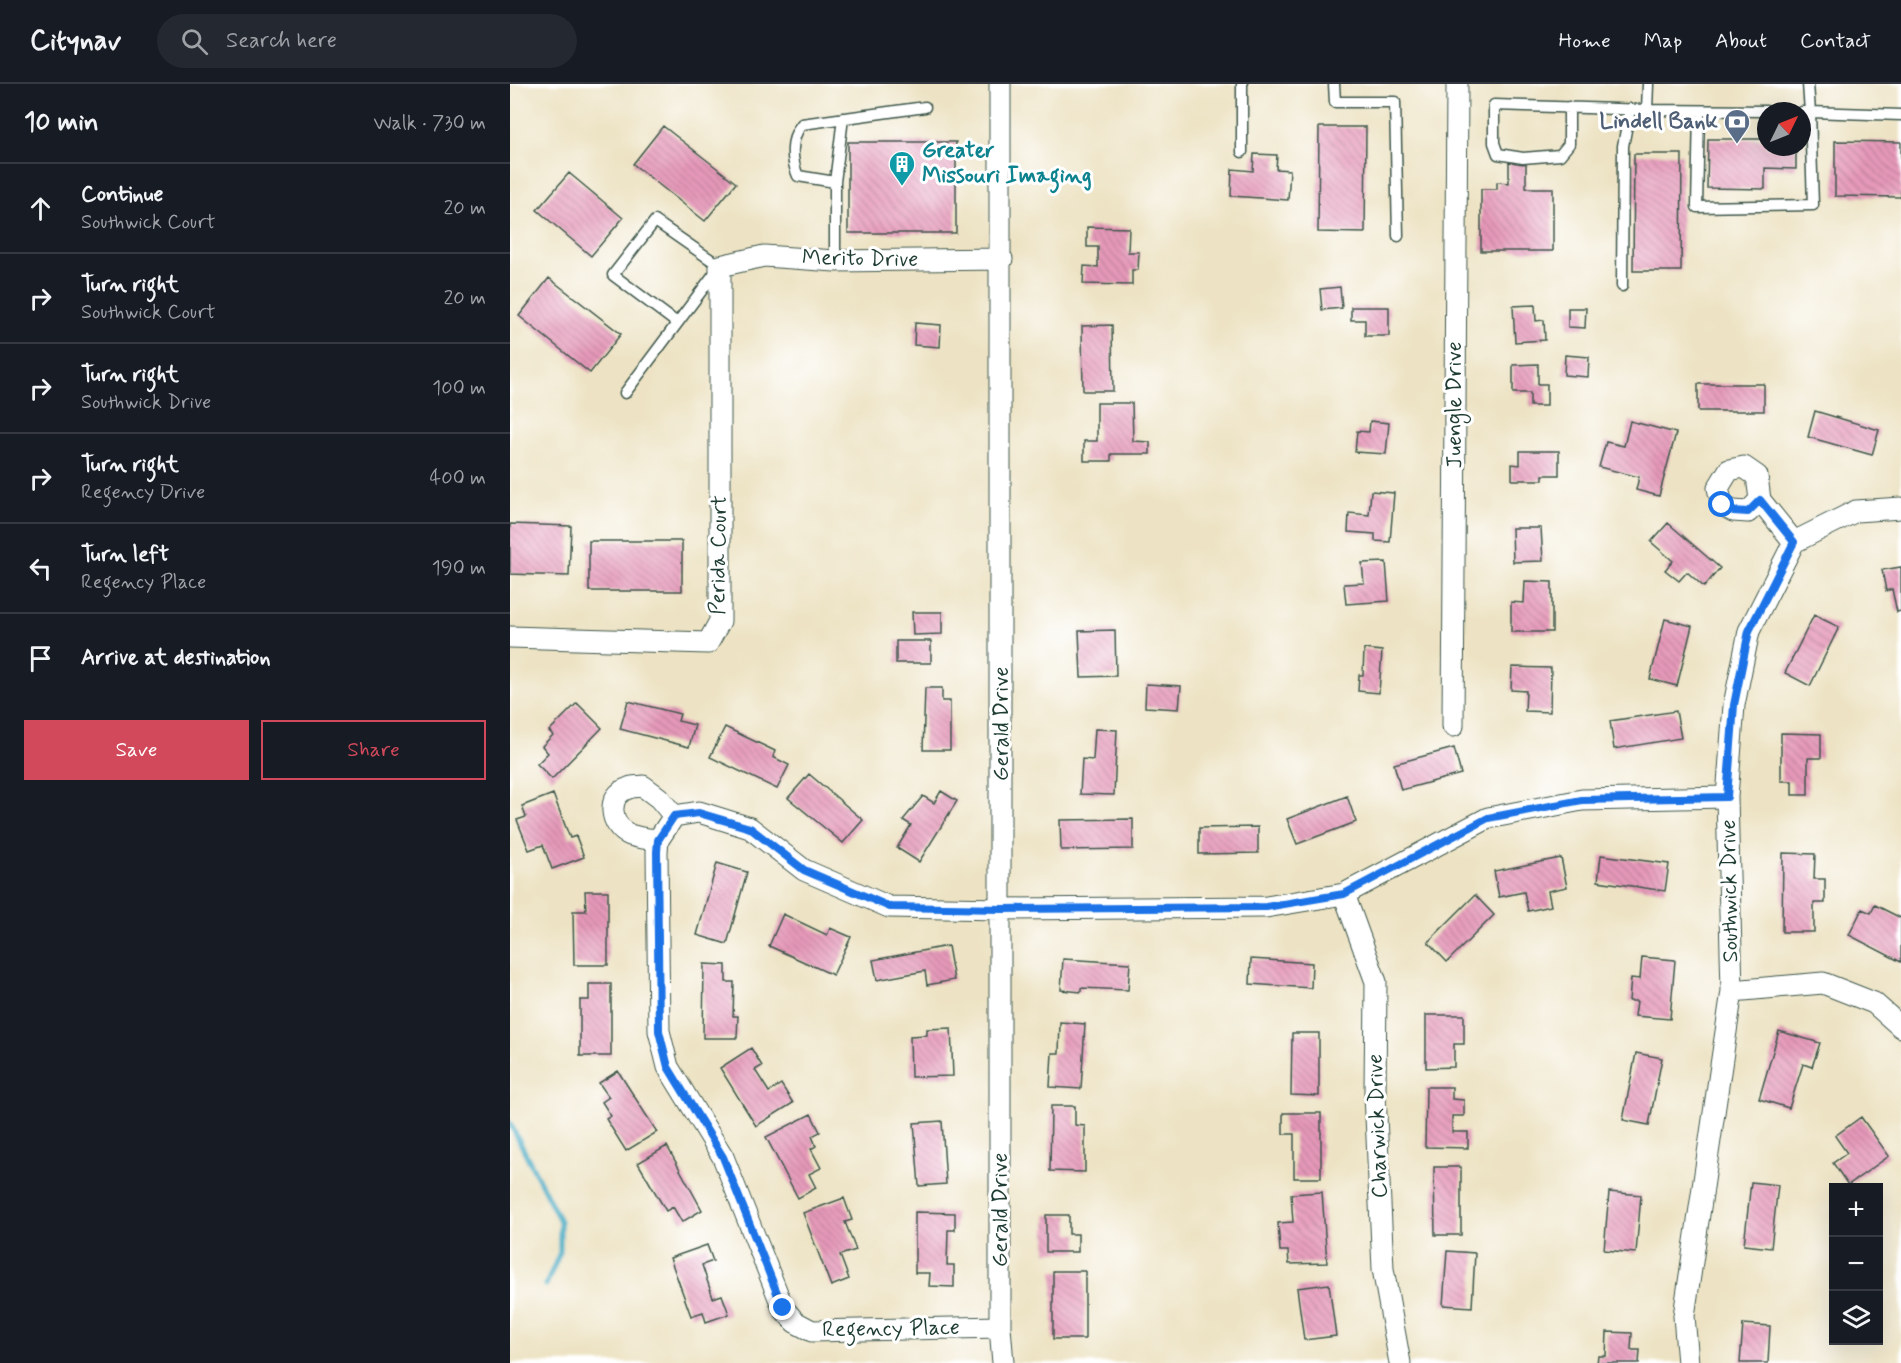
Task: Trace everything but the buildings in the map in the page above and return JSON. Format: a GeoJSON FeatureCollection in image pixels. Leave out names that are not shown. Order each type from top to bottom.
{"type":"FeatureCollection","features":[{"type":"Feature","properties":{"kind":"street","name":"Gerald Drive"},"geometry":{"type":"LineString","coordinates":[[1000,84],[1002,259],[1000,1327],[1002,1363]]}},
{"type":"Feature","properties":{"kind":"street","name":"Juengle Drive"},"geometry":{"type":"LineString","coordinates":[[1453,726],[1457,84]]}},
{"type":"Feature","properties":{"kind":"street","name":"Merito Drive"},"geometry":{"type":"LineString","coordinates":[[720,266],[764,256],[835,261],[1002,259]]}},
{"type":"Feature","properties":{"kind":"street","name":"Perida Court"},"geometry":{"type":"LineString","coordinates":[[510,637],[708,643],[720,621],[720,266]]}},
{"type":"Feature","properties":{"kind":"street"},"geometry":{"type":"LineString","coordinates":[[1760,500],[1794,542],[1856,511],[1901,508]]}},
{"type":"Feature","properties":{"kind":"street","name":"Southwick Drive"},"geometry":{"type":"LineString","coordinates":[[1688,1363],[1684,1316],[1732,991],[1727,797],[1734,705],[1749,631],[1794,542]]}},
{"type":"Feature","properties":{"kind":"street"},"geometry":{"type":"LineString","coordinates":[[674,816],[659,798],[643,786],[627,788],[615,798],[612,812],[616,826],[630,835],[658,840],[674,816],[699,813],[750,828],[804,870],[890,907],[1002,909],[1266,907],[1344,894],[1488,818],[1582,800],[1727,797]]}},
{"type":"Feature","properties":{"kind":"street","name":"Regency Place"},"geometry":{"type":"LineString","coordinates":[[658,840],[659,1031],[668,1067],[723,1157],[783,1308],[795,1322],[812,1331],[1000,1327]]}},
{"type":"Feature","properties":{"kind":"street","name":"Charwick Drive"},"geometry":{"type":"LineString","coordinates":[[1344,894],[1376,982],[1375,1094],[1383,1269],[1400,1363]]}},
{"type":"Feature","properties":{"kind":"street"},"geometry":{"type":"LineString","coordinates":[[1732,991],[1823,983],[1874,1003],[1901,1027]]}},
{"type":"Feature","properties":{"kind":"lane"},"geometry":{"type":"LineString","coordinates":[[1242,84],[1242,152]]}},
{"type":"Feature","properties":{"kind":"lane"},"geometry":{"type":"LineString","coordinates":[[1334,84],[1335,102],[1395,102],[1398,236]]}},
{"type":"Feature","properties":{"kind":"lane"},"geometry":{"type":"LineString","coordinates":[[1647,110],[1648,84]]}},
{"type":"Feature","properties":{"kind":"lane"},"geometry":{"type":"LineString","coordinates":[[1807,102],[1808,84]]}},
{"type":"Feature","properties":{"kind":"lane"},"geometry":{"type":"LineString","coordinates":[[1569,107],[1569,144],[1560,155],[1523,158],[1498,154],[1494,143],[1494,105],[1757,111]]}},
{"type":"Feature","properties":{"kind":"lane"},"geometry":{"type":"LineString","coordinates":[[835,182],[798,176],[793,165],[794,134],[802,124],[925,107]]}},
{"type":"Feature","properties":{"kind":"lane"},"geometry":{"type":"LineString","coordinates":[[1622,286],[1623,146],[1630,109]]}},
{"type":"Feature","properties":{"kind":"lane"},"geometry":{"type":"LineString","coordinates":[[1699,111],[1697,207],[1814,205],[1810,156]]}},
{"type":"Feature","properties":{"kind":"lane"},"geometry":{"type":"LineString","coordinates":[[1811,112],[1901,115]]}},
{"type":"Feature","properties":{"kind":"lane"},"geometry":{"type":"LineString","coordinates":[[835,261],[835,182],[843,118]]}},
{"type":"Feature","properties":{"kind":"lane"},"geometry":{"type":"LineString","coordinates":[[625,393],[720,266],[655,221],[613,275],[677,323]]}},
{"type":"Feature","properties":{"kind":"waterway"},"geometry":{"type":"LineString","coordinates":[[510,1123],[560,1221],[560,1252],[546,1285]]}},
{"type":"Feature","properties":{"kind":"place","name":"Lindell Bank"},"geometry":{"type":"Point","coordinates":[1737,145]}},
{"type":"Feature","properties":{"kind":"place","name":"Greater Missouri Imaging"},"geometry":{"type":"Point","coordinates":[902,187]}},
{"type":"Feature","properties":{"kind":"route"},"geometry":{"type":"LineString","coordinates":[[783,1308],[723,1157],[668,1067],[659,1031],[657,852],[658,840],[674,816],[699,813],[726,819],[750,828],[804,870],[890,907],[1002,909],[1266,907],[1344,894],[1488,818],[1582,800],[1727,797],[1734,705],[1749,631],[1794,542],[1760,500],[1748,512],[1733,511],[1722,505]]}}]}
